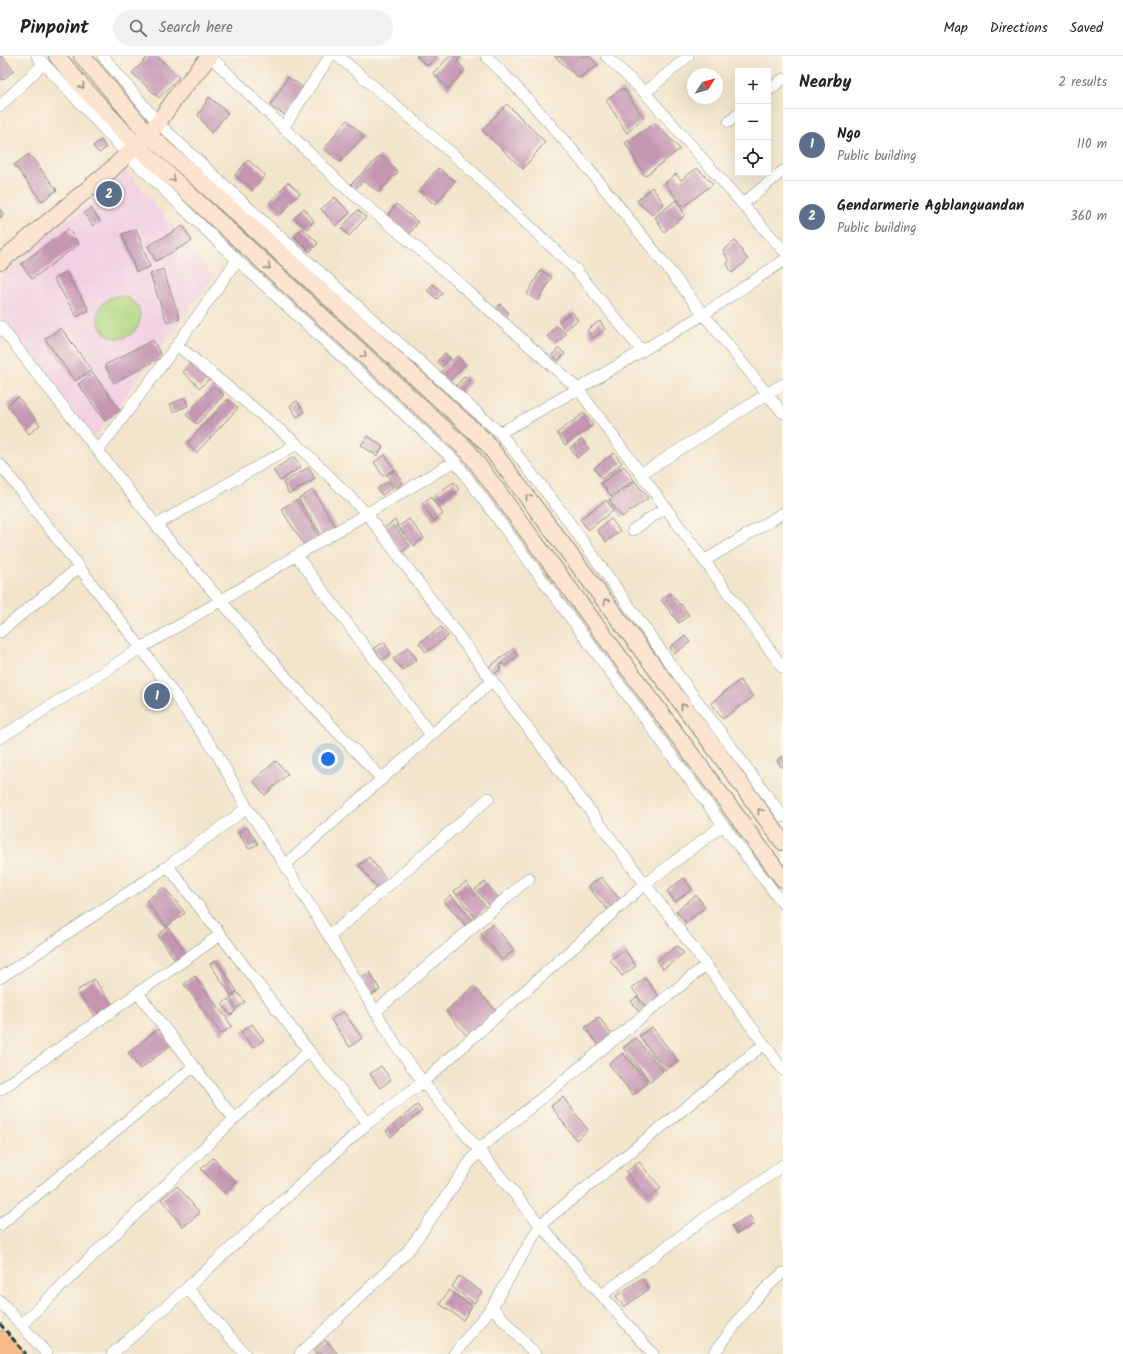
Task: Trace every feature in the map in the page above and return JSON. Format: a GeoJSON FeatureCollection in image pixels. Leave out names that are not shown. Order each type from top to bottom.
{"type":"FeatureCollection","features":[{"type":"Feature","properties":{"kind":"highway"},"geometry":{"type":"LineString","coordinates":[[0,1341],[12,1354]]}},
{"type":"Feature","properties":{"kind":"street"},"geometry":{"type":"LineString","coordinates":[[82,56],[153,129],[264,238],[486,442],[783,842]]}},
{"type":"Feature","properties":{"kind":"street"},"geometry":{"type":"LineString","coordinates":[[103,56],[153,129],[266,224],[500,433],[564,515],[677,673],[783,817]]}},
{"type":"Feature","properties":{"kind":"street"},"geometry":{"type":"LineString","coordinates":[[1,260],[113,168],[153,129],[178,94],[210,56],[340,183],[452,277],[578,389],[783,668]]}},
{"type":"Feature","properties":{"kind":"street"},"geometry":{"type":"LineString","coordinates":[[283,128],[330,56]]}},
{"type":"Feature","properties":{"kind":"street"},"geometry":{"type":"LineString","coordinates":[[338,56],[461,161],[576,270],[642,351]]}},
{"type":"Feature","properties":{"kind":"street"},"geometry":{"type":"LineString","coordinates":[[486,56],[513,83],[576,152],[783,413]]}},
{"type":"Feature","properties":{"kind":"street"},"geometry":{"type":"LineString","coordinates":[[606,56],[644,93],[783,250]]}},
{"type":"Feature","properties":{"kind":"street"},"geometry":{"type":"LineString","coordinates":[[644,93],[688,56]]}},
{"type":"Feature","properties":{"kind":"street"},"geometry":{"type":"LineString","coordinates":[[0,106],[46,58],[80,84],[131,150],[237,260],[455,461],[723,825],[783,904]]}},
{"type":"Feature","properties":{"kind":"street"},"geometry":{"type":"LineString","coordinates":[[771,89],[783,79]]}},
{"type":"Feature","properties":{"kind":"street"},"geometry":{"type":"LineString","coordinates":[[729,122],[735,117]]}},
{"type":"Feature","properties":{"kind":"street"},"geometry":{"type":"LineString","coordinates":[[131,150],[468,451],[783,879]]}},
{"type":"Feature","properties":{"kind":"street"},"geometry":{"type":"LineString","coordinates":[[742,204],[783,171]]}},
{"type":"Feature","properties":{"kind":"street"},"geometry":{"type":"LineString","coordinates":[[98,451],[177,345],[237,260]]}},
{"type":"Feature","properties":{"kind":"street"},"geometry":{"type":"LineString","coordinates":[[500,433],[578,389],[704,314],[783,261]]}},
{"type":"Feature","properties":{"kind":"street"},"geometry":{"type":"LineString","coordinates":[[0,326],[156,525],[292,684],[382,779]]}},
{"type":"Feature","properties":{"kind":"street"},"geometry":{"type":"LineString","coordinates":[[177,345],[297,444],[367,514],[706,965],[783,1070]]}},
{"type":"Feature","properties":{"kind":"street"},"geometry":{"type":"LineString","coordinates":[[641,474],[783,384]]}},
{"type":"Feature","properties":{"kind":"street"},"geometry":{"type":"LineString","coordinates":[[156,525],[297,444]]}},
{"type":"Feature","properties":{"kind":"street"},"geometry":{"type":"LineString","coordinates":[[0,738],[141,648],[455,461]]}},
{"type":"Feature","properties":{"kind":"street"},"geometry":{"type":"LineString","coordinates":[[0,464],[141,648],[217,754],[247,808],[285,864],[398,1048],[423,1082],[540,1225],[653,1354]]}},
{"type":"Feature","properties":{"kind":"street"},"geometry":{"type":"LineString","coordinates":[[633,530],[666,507]]}},
{"type":"Feature","properties":{"kind":"street"},"geometry":{"type":"LineString","coordinates":[[704,561],[783,513]]}},
{"type":"Feature","properties":{"kind":"street"},"geometry":{"type":"LineString","coordinates":[[549,526],[564,515]]}},
{"type":"Feature","properties":{"kind":"street"},"geometry":{"type":"LineString","coordinates":[[297,556],[431,735]]}},
{"type":"Feature","properties":{"kind":"street"},"geometry":{"type":"LineString","coordinates":[[0,632],[79,567]]}},
{"type":"Feature","properties":{"kind":"street"},"geometry":{"type":"LineString","coordinates":[[285,864],[492,681]]}},
{"type":"Feature","properties":{"kind":"street"},"geometry":{"type":"LineString","coordinates":[[330,937],[489,798]]}},
{"type":"Feature","properties":{"kind":"street"},"geometry":{"type":"LineString","coordinates":[[0,978],[168,866],[247,808]]}},
{"type":"Feature","properties":{"kind":"street"},"geometry":{"type":"LineString","coordinates":[[112,1354],[187,1288],[368,1123],[423,1082],[645,884],[723,825]]}},
{"type":"Feature","properties":{"kind":"street"},"geometry":{"type":"LineString","coordinates":[[168,866],[309,1051],[368,1123]]}},
{"type":"Feature","properties":{"kind":"street"},"geometry":{"type":"LineString","coordinates":[[375,1012],[529,878]]}},
{"type":"Feature","properties":{"kind":"street"},"geometry":{"type":"LineString","coordinates":[[0,1090],[220,935]]}},
{"type":"Feature","properties":{"kind":"street"},"geometry":{"type":"LineString","coordinates":[[300,1354],[407,1252],[479,1149],[706,965]]}},
{"type":"Feature","properties":{"kind":"street"},"geometry":{"type":"LineString","coordinates":[[138,993],[234,1119]]}},
{"type":"Feature","properties":{"kind":"street"},"geometry":{"type":"LineString","coordinates":[[454,1354],[492,1307],[540,1225],[764,1044]]}},
{"type":"Feature","properties":{"kind":"street"},"geometry":{"type":"LineString","coordinates":[[21,1325],[234,1119],[309,1051]]}},
{"type":"Feature","properties":{"kind":"street"},"geometry":{"type":"LineString","coordinates":[[0,1225],[193,1067]]}},
{"type":"Feature","properties":{"kind":"street"},"geometry":{"type":"LineString","coordinates":[[602,1295],[717,1209],[759,1183],[783,1165]]}},
{"type":"Feature","properties":{"kind":"street"},"geometry":{"type":"LineString","coordinates":[[714,1354],[748,1308],[772,1282],[783,1273]]}},
{"type":"Feature","properties":{"kind":"street"},"geometry":{"type":"LineString","coordinates":[[187,1288],[246,1354]]}},
{"type":"Feature","properties":{"kind":"street"},"geometry":{"type":"LineString","coordinates":[[0,1301],[47,1354]]}},
{"type":"Feature","properties":{"kind":"street"},"geometry":{"type":"LineString","coordinates":[[492,1307],[535,1354]]}},
{"type":"Feature","properties":{"kind":"shaded area"},"geometry":{"type":"Polygon","coordinates":[[[127,171],[213,277],[94,438],[0,315],[0,276],[127,171]]]}},
{"type":"Feature","properties":{"kind":"green space"},"geometry":{"type":"Polygon","coordinates":[[[115,296],[123,296],[131,299],[137,305],[140,317],[137,329],[131,335],[123,338],[115,338],[107,335],[101,329],[98,321],[98,313],[101,305],[107,299],[115,296]]]}},
{"type":"Feature","properties":{"kind":"building"},"geometry":{"type":"Polygon","coordinates":[[[0,56],[2,56],[14,70],[3,80],[0,77],[0,56]]]}},
{"type":"Feature","properties":{"kind":"building"},"geometry":{"type":"Polygon","coordinates":[[[149,56],[157,56],[179,77],[159,98],[132,73],[149,56]]]}},
{"type":"Feature","properties":{"kind":"building"},"geometry":{"type":"Polygon","coordinates":[[[416,56],[437,56],[428,66],[416,56]]]}},
{"type":"Feature","properties":{"kind":"building"},"geometry":{"type":"Polygon","coordinates":[[[450,56],[462,56],[457,61],[465,70],[448,89],[433,73],[450,56]]]}},
{"type":"Feature","properties":{"kind":"building"},"geometry":{"type":"Polygon","coordinates":[[[554,56],[589,56],[598,65],[579,78],[554,56]]]}},
{"type":"Feature","properties":{"kind":"building"},"geometry":{"type":"Polygon","coordinates":[[[288,77],[304,88],[287,116],[270,106],[288,77]]]}},
{"type":"Feature","properties":{"kind":"building"},"geometry":{"type":"Polygon","coordinates":[[[623,88],[644,118],[627,133],[606,100],[623,88]]]}},
{"type":"Feature","properties":{"kind":"building"},"geometry":{"type":"Polygon","coordinates":[[[209,97],[228,113],[211,133],[198,115],[209,97]]]}},
{"type":"Feature","properties":{"kind":"building"},"geometry":{"type":"Polygon","coordinates":[[[507,104],[545,142],[523,169],[482,130],[507,104]]]}},
{"type":"Feature","properties":{"kind":"building"},"geometry":{"type":"Polygon","coordinates":[[[347,120],[364,136],[340,162],[324,149],[347,120]]]}},
{"type":"Feature","properties":{"kind":"building"},"geometry":{"type":"Polygon","coordinates":[[[655,123],[680,149],[645,176],[625,143],[655,123]]]}},
{"type":"Feature","properties":{"kind":"building"},"geometry":{"type":"Polygon","coordinates":[[[101,140],[106,148],[99,153],[93,146],[101,140]]]}},
{"type":"Feature","properties":{"kind":"building"},"geometry":{"type":"Polygon","coordinates":[[[29,154],[57,190],[42,201],[14,165],[29,154]]]}},
{"type":"Feature","properties":{"kind":"building"},"geometry":{"type":"Polygon","coordinates":[[[380,156],[398,172],[379,192],[363,181],[355,189],[351,184],[380,156]]]}},
{"type":"Feature","properties":{"kind":"building"},"geometry":{"type":"Polygon","coordinates":[[[248,160],[265,175],[253,190],[235,175],[248,160]]]}},
{"type":"Feature","properties":{"kind":"building"},"geometry":{"type":"Polygon","coordinates":[[[438,168],[455,181],[435,205],[419,191],[438,168]]]}},
{"type":"Feature","properties":{"kind":"building"},"geometry":{"type":"Polygon","coordinates":[[[697,168],[713,184],[683,207],[665,183],[676,174],[681,180],[697,168]]]}},
{"type":"Feature","properties":{"kind":"building"},"geometry":{"type":"Polygon","coordinates":[[[111,182],[122,198],[108,207],[97,190],[111,182]]]}},
{"type":"Feature","properties":{"kind":"building"},"geometry":{"type":"Polygon","coordinates":[[[288,182],[300,193],[281,214],[269,203],[288,182]]]}},
{"type":"Feature","properties":{"kind":"building"},"geometry":{"type":"Polygon","coordinates":[[[652,187],[664,204],[652,215],[637,201],[652,187]]]}},
{"type":"Feature","properties":{"kind":"building"},"geometry":{"type":"Polygon","coordinates":[[[335,197],[350,213],[336,226],[321,209],[335,197]]]}},
{"type":"Feature","properties":{"kind":"building"},"geometry":{"type":"Polygon","coordinates":[[[676,200],[685,215],[664,232],[655,217],[676,200]]]}},
{"type":"Feature","properties":{"kind":"building"},"geometry":{"type":"Polygon","coordinates":[[[396,204],[418,222],[408,236],[386,218],[396,204]]]}},
{"type":"Feature","properties":{"kind":"building"},"geometry":{"type":"Polygon","coordinates":[[[91,208],[100,221],[93,226],[84,213],[91,208]]]}},
{"type":"Feature","properties":{"kind":"building"},"geometry":{"type":"Polygon","coordinates":[[[304,208],[314,221],[307,229],[294,218],[304,208]]]}},
{"type":"Feature","properties":{"kind":"building"},"geometry":{"type":"Polygon","coordinates":[[[0,209],[4,215],[0,218],[0,209]]]}},
{"type":"Feature","properties":{"kind":"building"},"geometry":{"type":"Polygon","coordinates":[[[358,210],[366,217],[349,236],[341,228],[358,210]]]}},
{"type":"Feature","properties":{"kind":"building"},"geometry":{"type":"Polygon","coordinates":[[[183,226],[192,241],[156,261],[148,246],[183,226]]]}},
{"type":"Feature","properties":{"kind":"building"},"geometry":{"type":"Polygon","coordinates":[[[302,228],[318,243],[310,252],[294,236],[302,228]]]}},
{"type":"Feature","properties":{"kind":"building"},"geometry":{"type":"Polygon","coordinates":[[[68,229],[79,244],[32,279],[21,264],[68,229]]]}},
{"type":"Feature","properties":{"kind":"building"},"geometry":{"type":"Polygon","coordinates":[[[136,229],[150,267],[136,272],[122,234],[136,229]]]}},
{"type":"Feature","properties":{"kind":"building"},"geometry":{"type":"Polygon","coordinates":[[[735,241],[748,260],[732,273],[727,264],[729,261],[723,251],[735,241]]]}},
{"type":"Feature","properties":{"kind":"building"},"geometry":{"type":"Polygon","coordinates":[[[163,269],[180,319],[167,323],[150,274],[163,269]]]}},
{"type":"Feature","properties":{"kind":"building"},"geometry":{"type":"Polygon","coordinates":[[[541,270],[552,277],[538,301],[527,294],[541,270]]]}},
{"type":"Feature","properties":{"kind":"building"},"geometry":{"type":"Polygon","coordinates":[[[66,272],[89,310],[77,317],[54,279],[66,272]]]}},
{"type":"Feature","properties":{"kind":"building"},"geometry":{"type":"Polygon","coordinates":[[[433,284],[443,293],[437,299],[427,290],[433,284]]]}},
{"type":"Feature","properties":{"kind":"building"},"geometry":{"type":"Polygon","coordinates":[[[500,304],[509,313],[503,320],[494,311],[500,304]]]}},
{"type":"Feature","properties":{"kind":"building"},"geometry":{"type":"Polygon","coordinates":[[[572,312],[578,320],[565,330],[559,321],[572,312]]]}},
{"type":"Feature","properties":{"kind":"building"},"geometry":{"type":"Polygon","coordinates":[[[600,321],[605,329],[593,338],[587,330],[600,321]]]}},
{"type":"Feature","properties":{"kind":"building"},"geometry":{"type":"Polygon","coordinates":[[[557,326],[566,334],[556,344],[547,336],[557,326]]]}},
{"type":"Feature","properties":{"kind":"building"},"geometry":{"type":"Polygon","coordinates":[[[61,328],[92,370],[75,381],[45,339],[61,328]]]}},
{"type":"Feature","properties":{"kind":"building"},"geometry":{"type":"Polygon","coordinates":[[[153,340],[162,357],[114,383],[105,365],[153,340]]]}},
{"type":"Feature","properties":{"kind":"building"},"geometry":{"type":"Polygon","coordinates":[[[559,348],[565,354],[558,361],[552,355],[559,348]]]}},
{"type":"Feature","properties":{"kind":"building"},"geometry":{"type":"Polygon","coordinates":[[[445,353],[451,359],[442,367],[437,361],[445,353]]]}},
{"type":"Feature","properties":{"kind":"building"},"geometry":{"type":"Polygon","coordinates":[[[457,356],[465,365],[448,382],[439,374],[457,356]]]}},
{"type":"Feature","properties":{"kind":"building"},"geometry":{"type":"Polygon","coordinates":[[[191,363],[209,379],[200,388],[183,372],[191,363]]]}},
{"type":"Feature","properties":{"kind":"building"},"geometry":{"type":"Polygon","coordinates":[[[93,373],[120,410],[105,421],[78,384],[93,373]]]}},
{"type":"Feature","properties":{"kind":"building"},"geometry":{"type":"Polygon","coordinates":[[[465,376],[471,382],[460,394],[454,388],[465,376]]]}},
{"type":"Feature","properties":{"kind":"building"},"geometry":{"type":"Polygon","coordinates":[[[213,386],[224,395],[197,424],[186,415],[213,386]]]}},
{"type":"Feature","properties":{"kind":"building"},"geometry":{"type":"Polygon","coordinates":[[[18,397],[40,425],[29,434],[7,405],[18,397]]]}},
{"type":"Feature","properties":{"kind":"building"},"geometry":{"type":"Polygon","coordinates":[[[185,398],[188,406],[173,412],[170,404],[185,398]]]}},
{"type":"Feature","properties":{"kind":"building"},"geometry":{"type":"Polygon","coordinates":[[[228,399],[238,408],[196,453],[187,443],[228,399]]]}},
{"type":"Feature","properties":{"kind":"building"},"geometry":{"type":"Polygon","coordinates":[[[297,401],[304,412],[297,417],[290,406],[297,401]]]}},
{"type":"Feature","properties":{"kind":"building"},"geometry":{"type":"Polygon","coordinates":[[[584,413],[593,425],[565,445],[557,433],[584,413]]]}},
{"type":"Feature","properties":{"kind":"building"},"geometry":{"type":"Polygon","coordinates":[[[368,436],[383,447],[377,456],[361,445],[368,436]]]}},
{"type":"Feature","properties":{"kind":"building"},"geometry":{"type":"Polygon","coordinates":[[[582,439],[589,449],[577,458],[570,448],[582,439]]]}},
{"type":"Feature","properties":{"kind":"building"},"geometry":{"type":"Polygon","coordinates":[[[614,453],[622,463],[602,479],[594,468],[614,453]]]}},
{"type":"Feature","properties":{"kind":"building"},"geometry":{"type":"Polygon","coordinates":[[[385,455],[394,469],[383,476],[374,462],[385,455]]]}},
{"type":"Feature","properties":{"kind":"building"},"geometry":{"type":"Polygon","coordinates":[[[294,457],[301,467],[280,481],[273,470],[294,457]]]}},
{"type":"Feature","properties":{"kind":"building"},"geometry":{"type":"Polygon","coordinates":[[[624,466],[634,480],[611,496],[601,483],[624,466]]]}},
{"type":"Feature","properties":{"kind":"building"},"geometry":{"type":"Polygon","coordinates":[[[309,467],[315,479],[289,494],[283,483],[309,467]]]}},
{"type":"Feature","properties":{"kind":"building"},"geometry":{"type":"Polygon","coordinates":[[[395,470],[403,483],[396,488],[387,475],[395,470]]]}},
{"type":"Feature","properties":{"kind":"building"},"geometry":{"type":"Polygon","coordinates":[[[389,481],[393,487],[382,495],[377,489],[389,481]]]}},
{"type":"Feature","properties":{"kind":"building"},"geometry":{"type":"Polygon","coordinates":[[[635,481],[648,498],[622,517],[609,500],[635,481]]]}},
{"type":"Feature","properties":{"kind":"building"},"geometry":{"type":"Polygon","coordinates":[[[454,482],[459,490],[441,503],[435,495],[454,482]]]}},
{"type":"Feature","properties":{"kind":"building"},"geometry":{"type":"Polygon","coordinates":[[[313,490],[336,527],[322,536],[298,499],[313,490]]]}},
{"type":"Feature","properties":{"kind":"building"},"geometry":{"type":"Polygon","coordinates":[[[431,497],[443,514],[434,521],[422,503],[431,497]]]}},
{"type":"Feature","properties":{"kind":"building"},"geometry":{"type":"Polygon","coordinates":[[[296,500],[319,536],[305,546],[281,509],[296,500]]]}},
{"type":"Feature","properties":{"kind":"building"},"geometry":{"type":"Polygon","coordinates":[[[606,500],[614,510],[588,530],[580,519],[606,500]]]}},
{"type":"Feature","properties":{"kind":"building"},"geometry":{"type":"Polygon","coordinates":[[[409,519],[424,538],[414,546],[398,527],[409,519]]]}},
{"type":"Feature","properties":{"kind":"building"},"geometry":{"type":"Polygon","coordinates":[[[611,519],[620,531],[606,542],[597,530],[611,519]]]}},
{"type":"Feature","properties":{"kind":"building"},"geometry":{"type":"Polygon","coordinates":[[[395,520],[398,525],[395,527],[410,546],[402,552],[384,528],[395,520]]]}},
{"type":"Feature","properties":{"kind":"building"},"geometry":{"type":"Polygon","coordinates":[[[670,593],[689,615],[679,623],[661,600],[670,593]]]}},
{"type":"Feature","properties":{"kind":"building"},"geometry":{"type":"Polygon","coordinates":[[[441,627],[448,636],[426,652],[419,643],[441,627]]]}},
{"type":"Feature","properties":{"kind":"building"},"geometry":{"type":"Polygon","coordinates":[[[685,636],[690,642],[674,654],[670,647],[685,636]]]}},
{"type":"Feature","properties":{"kind":"building"},"geometry":{"type":"Polygon","coordinates":[[[384,642],[391,654],[382,660],[374,648],[384,642]]]}},
{"type":"Feature","properties":{"kind":"building"},"geometry":{"type":"Polygon","coordinates":[[[408,647],[417,659],[403,670],[393,659],[408,647]]]}},
{"type":"Feature","properties":{"kind":"building"},"geometry":{"type":"Polygon","coordinates":[[[513,649],[518,656],[505,666],[502,663],[499,666],[501,669],[494,674],[489,667],[513,649]]]}},
{"type":"Feature","properties":{"kind":"building"},"geometry":{"type":"Polygon","coordinates":[[[740,680],[753,697],[723,719],[711,703],[740,680]]]}},
{"type":"Feature","properties":{"kind":"building"},"geometry":{"type":"Polygon","coordinates":[[[783,756],[783,769],[777,760],[783,756]]]}},
{"type":"Feature","properties":{"kind":"building"},"geometry":{"type":"Polygon","coordinates":[[[276,761],[288,774],[265,795],[253,781],[276,761]]]}},
{"type":"Feature","properties":{"kind":"building"},"geometry":{"type":"Polygon","coordinates":[[[247,827],[258,844],[249,849],[238,833],[247,827]]]}},
{"type":"Feature","properties":{"kind":"building"},"geometry":{"type":"Polygon","coordinates":[[[369,857],[390,884],[380,892],[359,865],[369,857]]]}},
{"type":"Feature","properties":{"kind":"building"},"geometry":{"type":"Polygon","coordinates":[[[601,877],[622,902],[616,907],[614,904],[607,909],[588,887],[601,877]]]}},
{"type":"Feature","properties":{"kind":"building"},"geometry":{"type":"Polygon","coordinates":[[[684,878],[692,889],[675,902],[667,891],[684,878]]]}},
{"type":"Feature","properties":{"kind":"building"},"geometry":{"type":"Polygon","coordinates":[[[466,882],[487,908],[475,918],[454,891],[466,882]]]}},
{"type":"Feature","properties":{"kind":"building"},"geometry":{"type":"Polygon","coordinates":[[[485,882],[499,899],[490,906],[475,889],[485,882]]]}},
{"type":"Feature","properties":{"kind":"building"},"geometry":{"type":"Polygon","coordinates":[[[164,887],[185,913],[166,927],[146,901],[164,887]]]}},
{"type":"Feature","properties":{"kind":"building"},"geometry":{"type":"Polygon","coordinates":[[[451,895],[473,920],[466,926],[444,901],[451,895]]]}},
{"type":"Feature","properties":{"kind":"building"},"geometry":{"type":"Polygon","coordinates":[[[696,895],[705,907],[686,923],[676,911],[696,895]]]}},
{"type":"Feature","properties":{"kind":"building"},"geometry":{"type":"Polygon","coordinates":[[[493,924],[514,950],[502,960],[481,934],[493,924]]]}},
{"type":"Feature","properties":{"kind":"building"},"geometry":{"type":"Polygon","coordinates":[[[168,927],[189,957],[178,964],[158,935],[168,927]]]}},
{"type":"Feature","properties":{"kind":"building"},"geometry":{"type":"Polygon","coordinates":[[[677,946],[684,953],[663,969],[657,961],[677,946]]]}},
{"type":"Feature","properties":{"kind":"building"},"geometry":{"type":"Polygon","coordinates":[[[624,949],[636,966],[622,976],[610,960],[624,949]]]}},
{"type":"Feature","properties":{"kind":"building"},"geometry":{"type":"Polygon","coordinates":[[[216,960],[237,991],[231,995],[210,964],[216,960]]]}},
{"type":"Feature","properties":{"kind":"building"},"geometry":{"type":"Polygon","coordinates":[[[370,972],[380,990],[371,995],[362,977],[370,972]]]}},
{"type":"Feature","properties":{"kind":"building"},"geometry":{"type":"Polygon","coordinates":[[[195,976],[232,1026],[221,1034],[184,984],[195,976]]]}},
{"type":"Feature","properties":{"kind":"building"},"geometry":{"type":"Polygon","coordinates":[[[645,978],[663,1002],[650,1012],[632,988],[645,978]]]}},
{"type":"Feature","properties":{"kind":"building"},"geometry":{"type":"Polygon","coordinates":[[[94,979],[114,1008],[98,1020],[77,991],[94,979]]]}},
{"type":"Feature","properties":{"kind":"building"},"geometry":{"type":"Polygon","coordinates":[[[474,986],[495,1010],[467,1036],[446,1011],[474,986]]]}},
{"type":"Feature","properties":{"kind":"building"},"geometry":{"type":"Polygon","coordinates":[[[237,992],[245,1002],[237,1008],[230,998],[237,992]]]}},
{"type":"Feature","properties":{"kind":"building"},"geometry":{"type":"Polygon","coordinates":[[[637,997],[645,1008],[639,1012],[631,1001],[637,997]]]}},
{"type":"Feature","properties":{"kind":"building"},"geometry":{"type":"Polygon","coordinates":[[[228,999],[236,1010],[231,1015],[222,1004],[228,999]]]}},
{"type":"Feature","properties":{"kind":"building"},"geometry":{"type":"Polygon","coordinates":[[[343,1011],[362,1038],[350,1047],[331,1020],[343,1011]]]}},
{"type":"Feature","properties":{"kind":"building"},"geometry":{"type":"Polygon","coordinates":[[[599,1017],[614,1038],[601,1048],[585,1028],[599,1017]]]}},
{"type":"Feature","properties":{"kind":"building"},"geometry":{"type":"Polygon","coordinates":[[[252,1024],[264,1040],[253,1048],[241,1032],[252,1024]]]}},
{"type":"Feature","properties":{"kind":"building"},"geometry":{"type":"Polygon","coordinates":[[[652,1027],[678,1061],[665,1070],[639,1036],[652,1027]]]}},
{"type":"Feature","properties":{"kind":"building"},"geometry":{"type":"Polygon","coordinates":[[[158,1029],[171,1045],[140,1069],[128,1053],[158,1029]]]}},
{"type":"Feature","properties":{"kind":"building"},"geometry":{"type":"Polygon","coordinates":[[[636,1038],[663,1071],[650,1082],[623,1048],[636,1038]]]}},
{"type":"Feature","properties":{"kind":"building"},"geometry":{"type":"Polygon","coordinates":[[[623,1053],[648,1083],[633,1095],[609,1064],[623,1053]]]}},
{"type":"Feature","properties":{"kind":"building"},"geometry":{"type":"Polygon","coordinates":[[[381,1066],[391,1080],[380,1088],[370,1074],[381,1066]]]}},
{"type":"Feature","properties":{"kind":"building"},"geometry":{"type":"Polygon","coordinates":[[[563,1097],[588,1130],[576,1140],[551,1106],[563,1097]]]}},
{"type":"Feature","properties":{"kind":"building"},"geometry":{"type":"Polygon","coordinates":[[[417,1105],[422,1111],[391,1137],[386,1131],[417,1105]]]}},
{"type":"Feature","properties":{"kind":"building"},"geometry":{"type":"Polygon","coordinates":[[[213,1158],[236,1182],[224,1193],[201,1169],[213,1158]]]}},
{"type":"Feature","properties":{"kind":"building"},"geometry":{"type":"Polygon","coordinates":[[[639,1162],[661,1188],[648,1199],[626,1172],[639,1162]]]}},
{"type":"Feature","properties":{"kind":"building"},"geometry":{"type":"Polygon","coordinates":[[[177,1186],[200,1213],[183,1227],[161,1199],[177,1186]]]}},
{"type":"Feature","properties":{"kind":"building"},"geometry":{"type":"Polygon","coordinates":[[[750,1216],[754,1224],[737,1234],[732,1226],[750,1216]]]}},
{"type":"Feature","properties":{"kind":"building"},"geometry":{"type":"Polygon","coordinates":[[[459,1276],[482,1292],[474,1303],[452,1287],[459,1276]]]}},
{"type":"Feature","properties":{"kind":"building"},"geometry":{"type":"Polygon","coordinates":[[[642,1278],[649,1289],[624,1307],[616,1296],[642,1278]]]}},
{"type":"Feature","properties":{"kind":"building"},"geometry":{"type":"Polygon","coordinates":[[[449,1290],[472,1306],[463,1320],[440,1304],[449,1290]]]}},
{"type":"Feature","properties":{"kind":"building"},"geometry":{"type":"Polygon","coordinates":[[[326,1340],[338,1354],[317,1354],[314,1350],[326,1340]]]}},
{"type":"Feature","properties":{"kind":"railway"},"geometry":{"type":"LineString","coordinates":[[0,1324],[26,1354]]}},
{"type":"Feature","properties":{"kind":"place","name":"Gendarmerie Agblanguandan"},"geometry":{"type":"Point","coordinates":[109,194]}},
{"type":"Feature","properties":{"kind":"place","name":"Ngo"},"geometry":{"type":"Point","coordinates":[157,696]}}]}
